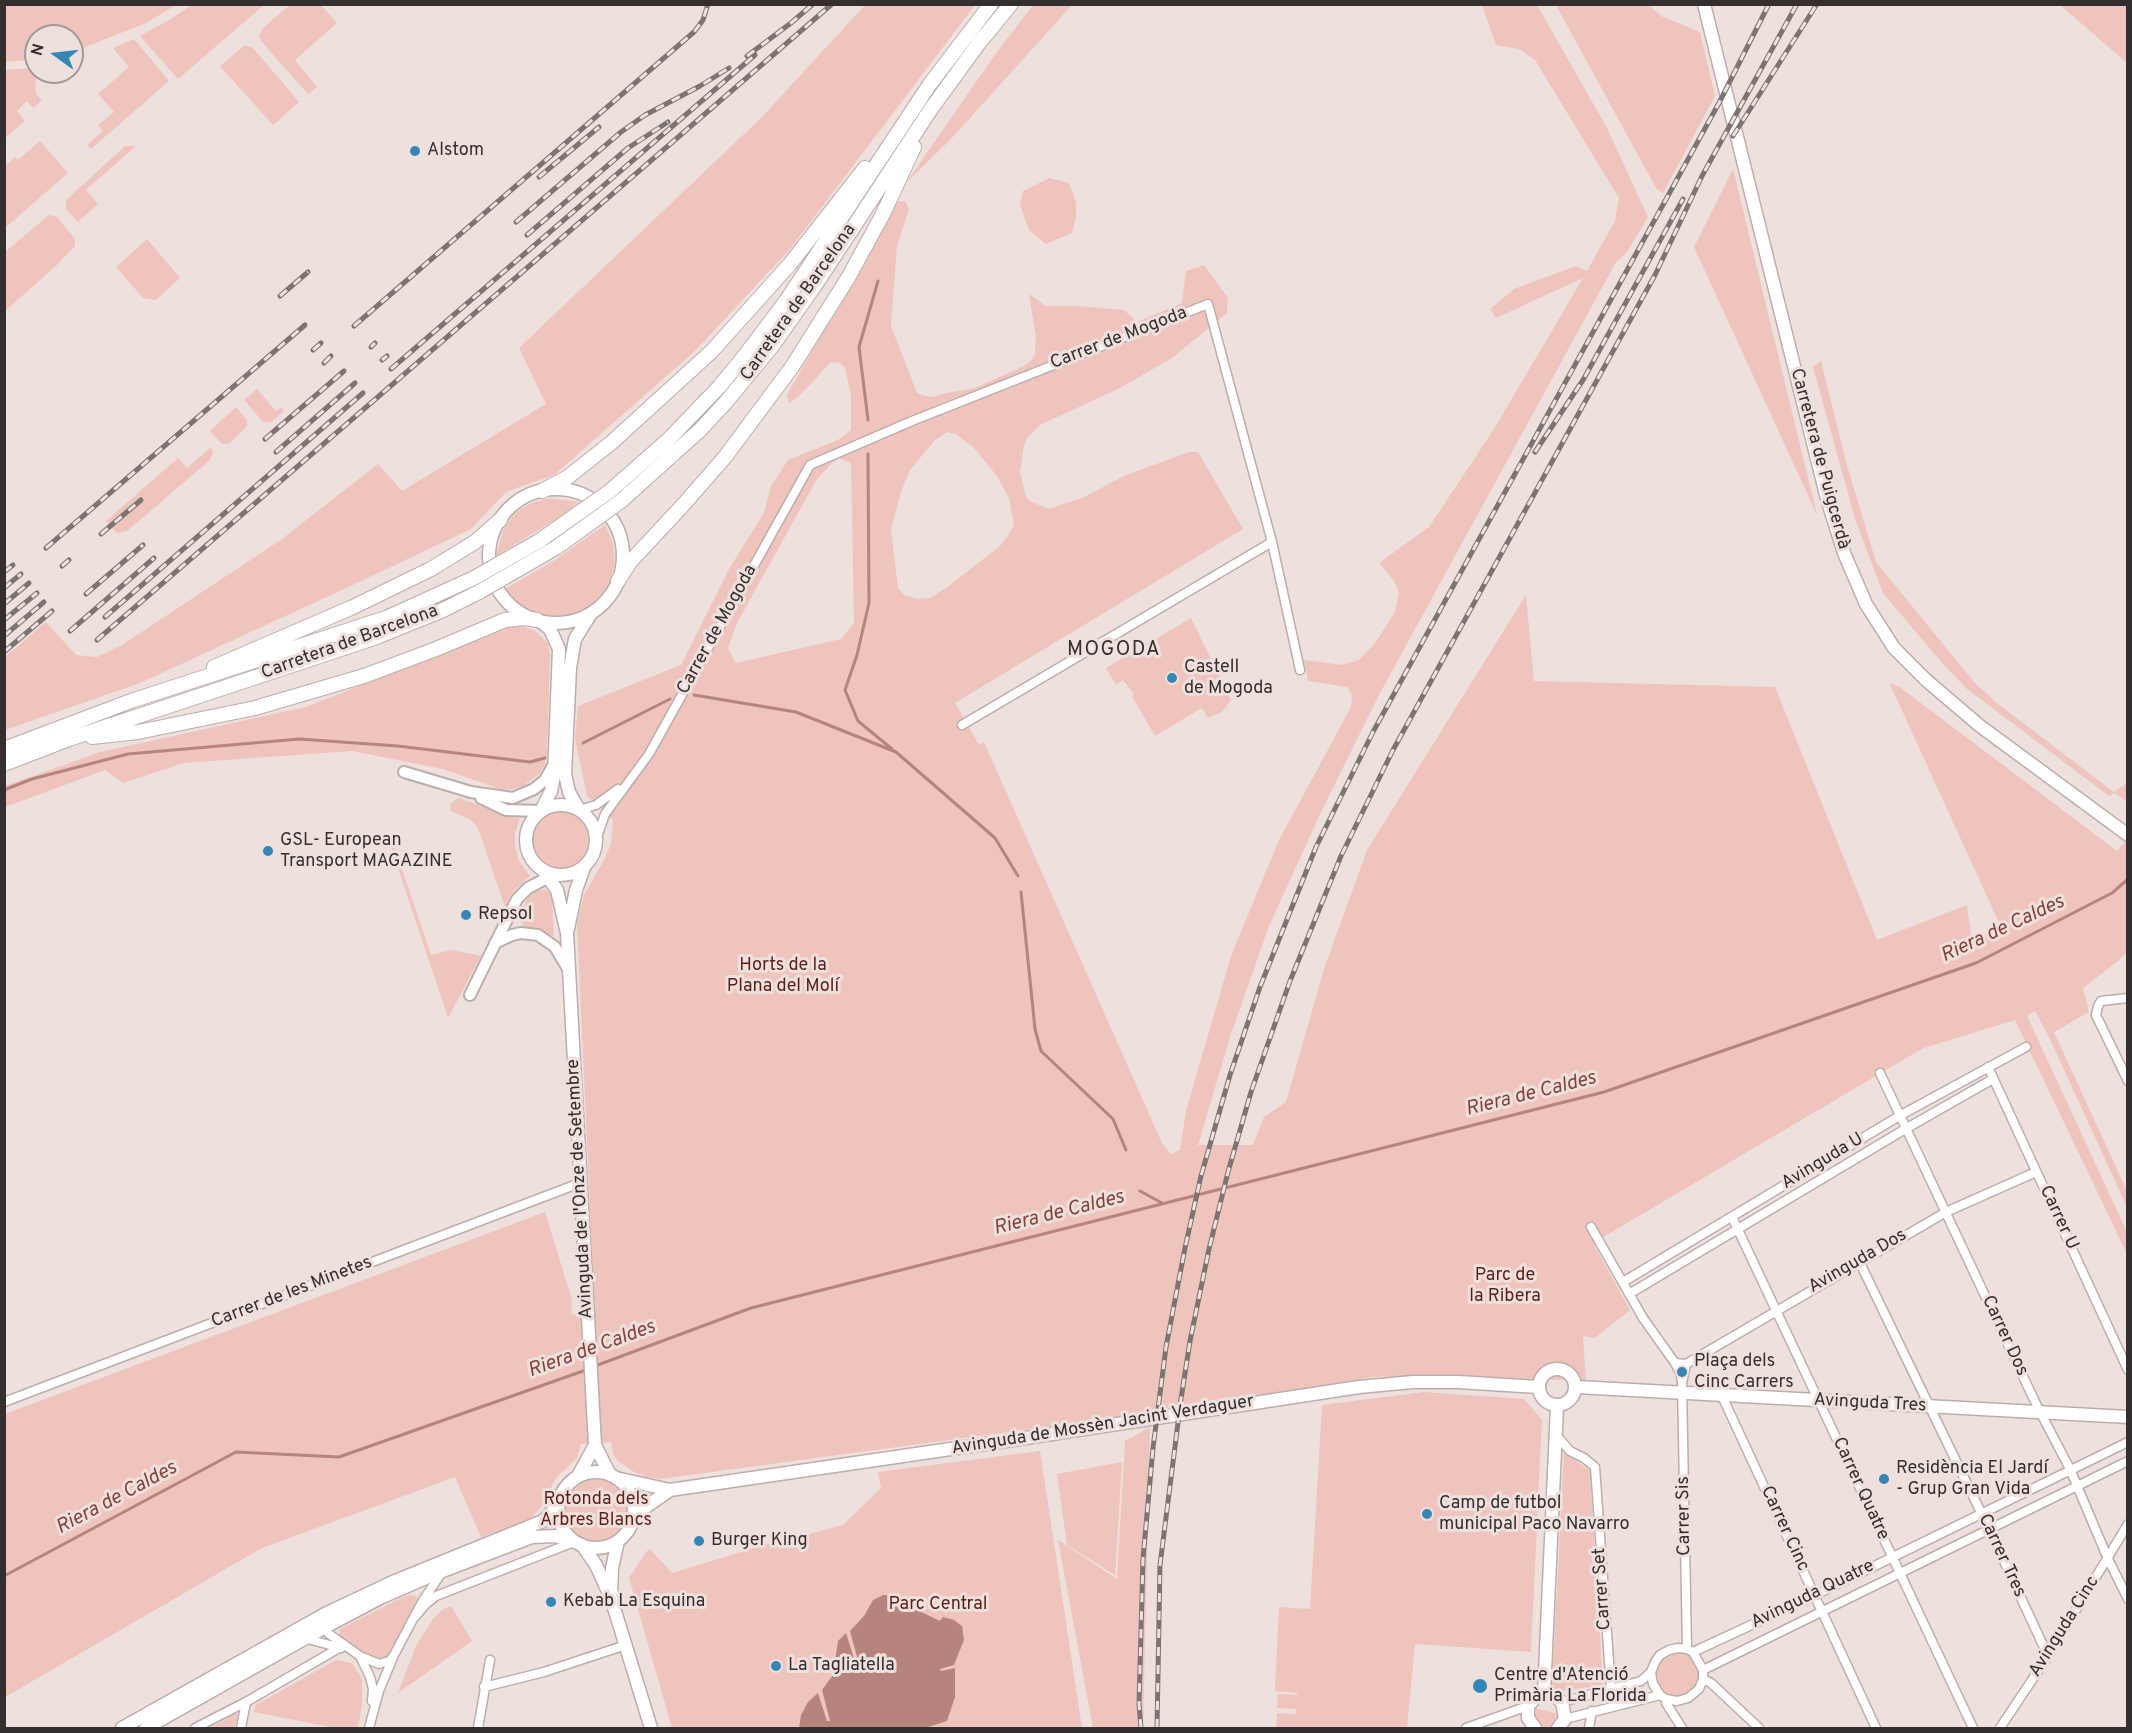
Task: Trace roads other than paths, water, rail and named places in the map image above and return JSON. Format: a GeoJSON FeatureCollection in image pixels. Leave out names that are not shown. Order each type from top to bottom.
{"type":"FeatureCollection","features":[{"type":"Feature","properties":{"kind":"highway","name":"Carretera de Barcelona"},"geometry":{"type":"LineString","coordinates":[[4,746],[19,743],[183,684],[386,618],[474,578],[539,541],[610,490],[681,427],[720,387],[743,358],[796,286],[912,110],[952,53],[991,4]]}},
{"type":"Feature","properties":{"kind":"highway","name":"Carretera de Barcelona"},"geometry":{"type":"LineString","coordinates":[[4,764],[69,739],[374,639],[443,610],[557,547],[621,501],[700,430],[750,375],[811,292],[931,110],[979,43],[1011,4]]}},
{"type":"Feature","properties":{"kind":"highway"},"geometry":{"type":"LineString","coordinates":[[542,491],[568,477],[604,449],[712,351],[790,264],[912,110]]}},
{"type":"Feature","properties":{"kind":"highway"},"geometry":{"type":"LineString","coordinates":[[618,581],[630,562],[725,457],[792,367],[830,309],[866,246],[897,186],[931,110]]}},
{"type":"Feature","properties":{"kind":"highway"},"geometry":{"type":"LineString","coordinates":[[183,684],[207,670],[342,612],[431,569],[475,542],[500,520]]}},
{"type":"Feature","properties":{"kind":"highway"},"geometry":{"type":"LineString","coordinates":[[69,739],[138,732],[255,708],[364,676],[505,620],[524,618],[537,620]]}},
{"type":"Feature","properties":{"kind":"main road","name":"Carretera de Puigcerdà"},"geometry":{"type":"LineString","coordinates":[[1704,4],[1827,499],[1845,553],[1866,604],[1894,648],[1926,680],[1980,726],[2127,835]]}},
{"type":"Feature","properties":{"kind":"main road"},"geometry":{"type":"LineString","coordinates":[[541,811],[551,791],[555,762],[559,649],[550,629],[506,601],[493,580],[489,556],[494,533],[500,520],[517,502],[542,491],[559,490],[576,493],[604,509],[616,528],[622,545],[622,565],[618,581],[607,600],[591,614],[575,639],[570,668],[566,774],[569,792],[579,810],[592,824],[596,840],[585,865],[567,874],[546,874],[531,857],[525,840],[527,828],[533,817],[550,806],[561,804],[579,810]]}},
{"type":"Feature","properties":{"kind":"main road"},"geometry":{"type":"LineString","coordinates":[[537,620],[569,622],[591,614]]}},
{"type":"Feature","properties":{"kind":"main road","name":"Avinguda de l'Onze de Setembre"},"geometry":{"type":"LineString","coordinates":[[567,933],[576,890],[585,865]]}},
{"type":"Feature","properties":{"kind":"main road","name":"Avinguda de l'Onze de Setembre"},"geometry":{"type":"LineString","coordinates":[[546,874],[558,895],[567,933],[595,1445],[613,1477]]}},
{"type":"Feature","properties":{"kind":"main road"},"geometry":{"type":"LineString","coordinates":[[1552,1369],[1565,1370],[1574,1376],[1577,1387],[1570,1401],[1557,1406],[1544,1401],[1538,1387],[1542,1376],[1552,1369]]}},
{"type":"Feature","properties":{"kind":"main road","name":"Avinguda de Mossèn Jacint Verdaguer"},"geometry":{"type":"LineString","coordinates":[[613,1477],[670,1490],[1359,1387],[1413,1382],[1458,1382],[1538,1387]]}},
{"type":"Feature","properties":{"kind":"main road","name":"Avinguda Tres"},"geometry":{"type":"LineString","coordinates":[[1577,1387],[1682,1388],[1722,1396],[2127,1418]]}},
{"type":"Feature","properties":{"kind":"main road"},"geometry":{"type":"LineString","coordinates":[[1544,1694],[1557,1406]]}},
{"type":"Feature","properties":{"kind":"main road"},"geometry":{"type":"LineString","coordinates":[[122,1728],[325,1614],[371,1591],[543,1521],[558,1505],[567,1485],[578,1476],[595,1445]]}},
{"type":"Feature","properties":{"kind":"main road"},"geometry":{"type":"LineString","coordinates":[[146,1728],[304,1638],[440,1572],[532,1537],[555,1536],[589,1547],[604,1547],[618,1541],[631,1523],[633,1503],[624,1485],[613,1477],[597,1472],[578,1476]]}},
{"type":"Feature","properties":{"kind":"main road","name":"Avinguda de Mossèn Jacint Verdaguer"},"geometry":{"type":"LineString","coordinates":[[631,1523],[647,1506],[670,1490]]}},
{"type":"Feature","properties":{"kind":"main road"},"geometry":{"type":"LineString","coordinates":[[558,1505],[561,1526],[596,1565],[611,1598],[651,1728]]}},
{"type":"Feature","properties":{"kind":"main road"},"geometry":{"type":"LineString","coordinates":[[611,1598],[612,1568],[618,1541]]}},
{"type":"Feature","properties":{"kind":"main road"},"geometry":{"type":"LineString","coordinates":[[1535,1728],[1528,1718],[1528,1706],[1537,1696],[1544,1694],[1552,1694],[1562,1701],[1561,1724]]}},
{"type":"Feature","properties":{"kind":"street","name":"Carrer de Mogoda"},"geometry":{"type":"LineString","coordinates":[[596,840],[605,814],[649,754],[810,465],[912,421],[1208,304],[1272,542]]}},
{"type":"Feature","properties":{"kind":"street"},"geometry":{"type":"LineString","coordinates":[[962,725],[1272,542],[1300,670]]}},
{"type":"Feature","properties":{"kind":"street"},"geometry":{"type":"LineString","coordinates":[[404,771],[471,792],[513,798],[524,795],[545,780],[555,762]]}},
{"type":"Feature","properties":{"kind":"street","name":"Carrer de Mogoda"},"geometry":{"type":"LineString","coordinates":[[579,810],[596,805],[626,783]]}},
{"type":"Feature","properties":{"kind":"street"},"geometry":{"type":"LineString","coordinates":[[471,792],[506,810],[541,811]]}},
{"type":"Feature","properties":{"kind":"street"},"geometry":{"type":"LineString","coordinates":[[470,995],[517,899],[546,874]]}},
{"type":"Feature","properties":{"kind":"street"},"geometry":{"type":"LineString","coordinates":[[495,944],[521,933],[538,935],[555,947],[569,970]]}},
{"type":"Feature","properties":{"kind":"street"},"geometry":{"type":"LineString","coordinates":[[2127,998],[2101,1001],[2096,1015],[2127,1081]]}},
{"type":"Feature","properties":{"kind":"street","name":"Avinguda U"},"geometry":{"type":"LineString","coordinates":[[1623,1282],[1901,1115],[2026,1047]]}},
{"type":"Feature","properties":{"kind":"street","name":"Carrer U"},"geometry":{"type":"LineString","coordinates":[[1988,1067],[2127,1370]]}},
{"type":"Feature","properties":{"kind":"street","name":"Carrer Dos"},"geometry":{"type":"LineString","coordinates":[[1880,1073],[2041,1413],[2070,1469],[2127,1599]]}},
{"type":"Feature","properties":{"kind":"street","name":"Avinguda U"},"geometry":{"type":"LineString","coordinates":[[1629,1294],[1993,1079]]}},
{"type":"Feature","properties":{"kind":"street","name":"Avinguda Dos"},"geometry":{"type":"LineString","coordinates":[[1686,1364],[1946,1212],[2037,1172]]}},
{"type":"Feature","properties":{"kind":"street","name":"Carrer de les Minetes"},"geometry":{"type":"LineString","coordinates":[[4,1402],[580,1183]]}},
{"type":"Feature","properties":{"kind":"street","name":"Carrer Quatre"},"geometry":{"type":"LineString","coordinates":[[1732,1217],[1973,1728]]}},
{"type":"Feature","properties":{"kind":"street"},"geometry":{"type":"LineString","coordinates":[[1591,1227],[1643,1318],[1675,1363],[1681,1374],[1682,1388]]}},
{"type":"Feature","properties":{"kind":"street","name":"Carrer Tres"},"geometry":{"type":"LineString","coordinates":[[1859,1262],[2048,1656]]}},
{"type":"Feature","properties":{"kind":"street"},"geometry":{"type":"LineString","coordinates":[[1675,1363],[1686,1364],[1682,1388]]}},
{"type":"Feature","properties":{"kind":"street","name":"Carrer Sis"},"geometry":{"type":"LineString","coordinates":[[1682,1388],[1690,1650]]}},
{"type":"Feature","properties":{"kind":"street","name":"Carrer Cinc"},"geometry":{"type":"LineString","coordinates":[[1722,1396],[1875,1728]]}},
{"type":"Feature","properties":{"kind":"street","name":"Carrer Set"},"geometry":{"type":"LineString","coordinates":[[1556,1435],[1570,1451],[1595,1467],[1611,1689]]}},
{"type":"Feature","properties":{"kind":"street","name":"Avinguda Quatre"},"geometry":{"type":"LineString","coordinates":[[1690,1650],[1815,1596],[2127,1442]]}},
{"type":"Feature","properties":{"kind":"street","name":"Avinguda Quatre"},"geometry":{"type":"LineString","coordinates":[[1703,1675],[1822,1611],[2127,1461]]}},
{"type":"Feature","properties":{"kind":"street","name":"Avinguda Cinc"},"geometry":{"type":"LineString","coordinates":[[2000,1728],[2048,1656],[2127,1524]]}},
{"type":"Feature","properties":{"kind":"street"},"geometry":{"type":"LineString","coordinates":[[414,1618],[436,1596],[578,1544]]}},
{"type":"Feature","properties":{"kind":"street"},"geometry":{"type":"LineString","coordinates":[[395,1581],[404,1582],[422,1575],[440,1572]]}},
{"type":"Feature","properties":{"kind":"street"},"geometry":{"type":"LineString","coordinates":[[369,1728],[379,1691],[394,1655],[440,1572]]}},
{"type":"Feature","properties":{"kind":"street"},"geometry":{"type":"LineString","coordinates":[[371,1591],[362,1601],[329,1620],[326,1628],[328,1634],[357,1654],[370,1677],[373,1689],[372,1716]]}},
{"type":"Feature","properties":{"kind":"street"},"geometry":{"type":"LineString","coordinates":[[304,1638],[357,1654],[379,1664],[389,1661],[394,1655]]}},
{"type":"Feature","properties":{"kind":"street"},"geometry":{"type":"LineString","coordinates":[[484,1687],[544,1672],[626,1645]]}},
{"type":"Feature","properties":{"kind":"street"},"geometry":{"type":"LineString","coordinates":[[195,1728],[246,1702],[339,1648]]}},
{"type":"Feature","properties":{"kind":"street"},"geometry":{"type":"LineString","coordinates":[[1562,1701],[1641,1680],[1651,1672],[1660,1655],[1669,1650],[1690,1650],[1703,1675],[1760,1728]]}},
{"type":"Feature","properties":{"kind":"street"},"geometry":{"type":"LineString","coordinates":[[478,1728],[490,1660]]}},
{"type":"Feature","properties":{"kind":"street"},"geometry":{"type":"LineString","coordinates":[[1651,1672],[1653,1684],[1682,1728]]}},
{"type":"Feature","properties":{"kind":"street"},"geometry":{"type":"LineString","coordinates":[[1561,1724],[1592,1711],[1663,1697],[1677,1701],[1688,1698],[1698,1689],[1703,1675]]}},
{"type":"Feature","properties":{"kind":"street"},"geometry":{"type":"LineString","coordinates":[[241,1728],[246,1702]]}},
{"type":"Feature","properties":{"kind":"street"},"geometry":{"type":"LineString","coordinates":[[1466,1728],[1528,1706]]}},
{"type":"Feature","properties":{"kind":"street"},"geometry":{"type":"LineString","coordinates":[[1589,1728],[1592,1711]]}},
{"type":"Feature","properties":{"kind":"waterway"},"geometry":{"type":"LineString","coordinates":[[868,420],[859,347],[878,281]]}},
{"type":"Feature","properties":{"kind":"waterway"},"geometry":{"type":"LineString","coordinates":[[868,454],[869,603],[857,655],[845,690],[858,721],[892,749]]}},
{"type":"Feature","properties":{"kind":"waterway"},"geometry":{"type":"LineString","coordinates":[[694,695],[796,712],[896,752],[995,838],[1018,876]]}},
{"type":"Feature","properties":{"kind":"waterway"},"geometry":{"type":"LineString","coordinates":[[583,743],[670,699]]}},
{"type":"Feature","properties":{"kind":"waterway"},"geometry":{"type":"LineString","coordinates":[[4,790],[32,779],[128,754],[299,739],[398,746],[530,762],[545,758]]}},
{"type":"Feature","properties":{"kind":"waterway","name":"Riera de Caldes"},"geometry":{"type":"LineString","coordinates":[[595,1366],[751,1308],[1604,1092],[1976,963],[2112,893],[2128,879]]}},
{"type":"Feature","properties":{"kind":"waterway"},"geometry":{"type":"LineString","coordinates":[[1021,892],[1035,1029],[1041,1051],[1113,1119],[1126,1150]]}},
{"type":"Feature","properties":{"kind":"waterway"},"geometry":{"type":"LineString","coordinates":[[1140,1191],[1162,1203]]}},
{"type":"Feature","properties":{"kind":"waterway","name":"Riera de Caldes"},"geometry":{"type":"LineString","coordinates":[[4,1576],[236,1452],[339,1457],[586,1370]]}},
{"type":"Feature","properties":{"kind":"railway"},"geometry":{"type":"LineString","coordinates":[[354,326],[694,32],[703,20],[708,4]]}},
{"type":"Feature","properties":{"kind":"railway"},"geometry":{"type":"LineString","coordinates":[[747,56],[813,4]]}},
{"type":"Feature","properties":{"kind":"railway"},"geometry":{"type":"LineString","coordinates":[[97,640],[832,4]]}},
{"type":"Feature","properties":{"kind":"railway"},"geometry":{"type":"LineString","coordinates":[[1141,1728],[1139,1704],[1143,1559],[1153,1448],[1166,1347],[1201,1176],[1230,1075],[1260,987],[1316,847],[1373,732],[1719,103],[1769,4]]}},
{"type":"Feature","properties":{"kind":"railway"},"geometry":{"type":"LineString","coordinates":[[1157,1728],[1160,1565],[1190,1341],[1228,1172],[1251,1092],[1290,981],[1341,856],[1393,750],[1655,275],[1702,176],[1797,4]]}},
{"type":"Feature","properties":{"kind":"railway"},"geometry":{"type":"LineString","coordinates":[[1733,136],[1817,4]]}},
{"type":"Feature","properties":{"kind":"railway"},"geometry":{"type":"LineString","coordinates":[[391,369],[755,55]]}},
{"type":"Feature","properties":{"kind":"railway"},"geometry":{"type":"LineString","coordinates":[[516,222],[621,132],[645,115],[729,68]]}},
{"type":"Feature","properties":{"kind":"railway"},"geometry":{"type":"LineString","coordinates":[[527,235],[628,148],[668,122]]}},
{"type":"Feature","properties":{"kind":"railway"},"geometry":{"type":"LineString","coordinates":[[539,177],[599,127]]}},
{"type":"Feature","properties":{"kind":"railway"},"geometry":{"type":"LineString","coordinates":[[1535,452],[1583,380],[1683,199]]}},
{"type":"Feature","properties":{"kind":"railway"},"geometry":{"type":"LineString","coordinates":[[280,296],[308,272]]}},
{"type":"Feature","properties":{"kind":"railway"},"geometry":{"type":"LineString","coordinates":[[46,548],[305,325]]}},
{"type":"Feature","properties":{"kind":"railway"},"geometry":{"type":"LineString","coordinates":[[313,350],[321,343]]}},
{"type":"Feature","properties":{"kind":"railway"},"geometry":{"type":"LineString","coordinates":[[371,347],[375,343]]}},
{"type":"Feature","properties":{"kind":"railway"},"geometry":{"type":"LineString","coordinates":[[324,363],[331,356]]}},
{"type":"Feature","properties":{"kind":"railway"},"geometry":{"type":"LineString","coordinates":[[382,360],[387,356]]}},
{"type":"Feature","properties":{"kind":"railway"},"geometry":{"type":"LineString","coordinates":[[265,439],[344,371]]}},
{"type":"Feature","properties":{"kind":"railway"},"geometry":{"type":"LineString","coordinates":[[276,452],[355,383]]}},
{"type":"Feature","properties":{"kind":"railway"},"geometry":{"type":"LineString","coordinates":[[105,617],[363,393]]}},
{"type":"Feature","properties":{"kind":"railway"},"geometry":{"type":"LineString","coordinates":[[101,534],[141,500]]}},
{"type":"Feature","properties":{"kind":"railway"},"geometry":{"type":"LineString","coordinates":[[86,594],[143,545]]}},
{"type":"Feature","properties":{"kind":"railway"},"geometry":{"type":"LineString","coordinates":[[70,631],[154,558]]}},
{"type":"Feature","properties":{"kind":"railway"},"geometry":{"type":"LineString","coordinates":[[62,566],[69,560]]}},
{"type":"Feature","properties":{"kind":"railway"},"geometry":{"type":"LineString","coordinates":[[4,572],[13,565]]}},
{"type":"Feature","properties":{"kind":"railway"},"geometry":{"type":"LineString","coordinates":[[4,588],[21,574]]}},
{"type":"Feature","properties":{"kind":"railway"},"geometry":{"type":"LineString","coordinates":[[4,604],[29,583]]}},
{"type":"Feature","properties":{"kind":"railway"},"geometry":{"type":"LineString","coordinates":[[4,620],[37,593]]}},
{"type":"Feature","properties":{"kind":"railway"},"geometry":{"type":"LineString","coordinates":[[4,636],[44,602]]}},
{"type":"Feature","properties":{"kind":"railway"},"geometry":{"type":"LineString","coordinates":[[4,652],[52,611]]}},
{"type":"Feature","properties":{"kind":"place","name":"Alstom"},"geometry":{"type":"Point","coordinates":[415,151]}},
{"type":"Feature","properties":{"kind":"place","name":"Castell de Mogoda"},"geometry":{"type":"Point","coordinates":[1172,678]}},
{"type":"Feature","properties":{"kind":"place","name":"GSL- European Transport MAGAZINE"},"geometry":{"type":"Point","coordinates":[268,851]}},
{"type":"Feature","properties":{"kind":"place","name":"Repsol"},"geometry":{"type":"Point","coordinates":[466,915]}},
{"type":"Feature","properties":{"kind":"place","name":"Plaça dels Cinc Carrers"},"geometry":{"type":"Point","coordinates":[1682,1372]}},
{"type":"Feature","properties":{"kind":"place","name":"Residència El Jardí - Grup Gran Vida"},"geometry":{"type":"Point","coordinates":[1884,1479]}},
{"type":"Feature","properties":{"kind":"place","name":"Camp de futbol municipal Paco Navarro"},"geometry":{"type":"Point","coordinates":[1427,1514]}},
{"type":"Feature","properties":{"kind":"place","name":"Burger King"},"geometry":{"type":"Point","coordinates":[699,1541]}},
{"type":"Feature","properties":{"kind":"place","name":"Kebab La Esquina"},"geometry":{"type":"Point","coordinates":[551,1602]}},
{"type":"Feature","properties":{"kind":"place","name":"La Tagliatella"},"geometry":{"type":"Point","coordinates":[776,1666]}},
{"type":"Feature","properties":{"kind":"place","name":"Centre d'Atenció Primària La Florida"},"geometry":{"type":"Point","coordinates":[1480,1686]}},
{"type":"Feature","properties":{"kind":"district","name":"MOGODA"},"geometry":{"type":"Point","coordinates":[1114,651]}},
{"type":"Feature","properties":{"kind":"park label","name":"Horts de la Plana del Molí"},"geometry":{"type":"Point","coordinates":[783,976]}},
{"type":"Feature","properties":{"kind":"park label","name":"Parc de la Ribera"},"geometry":{"type":"Point","coordinates":[1505,1286]}},
{"type":"Feature","properties":{"kind":"park label","name":"Rotonda dels Arbres Blancs"},"geometry":{"type":"Point","coordinates":[596,1510]}},
{"type":"Feature","properties":{"kind":"park label","name":"Parc Central"},"geometry":{"type":"Point","coordinates":[938,1605]}}]}
